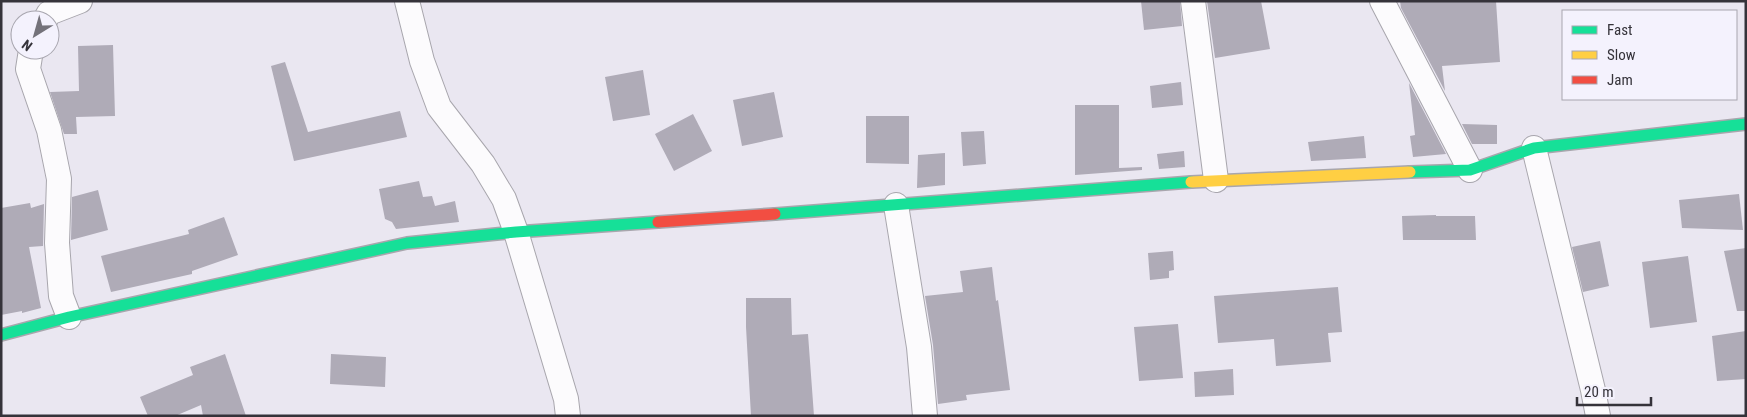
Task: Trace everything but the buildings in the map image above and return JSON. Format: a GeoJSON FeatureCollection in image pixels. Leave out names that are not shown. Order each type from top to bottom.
{"type":"FeatureCollection","features":[{"type":"Feature","properties":{"kind":"street"},"geometry":{"type":"LineString","coordinates":[[57,10],[80,1]]}},
{"type":"Feature","properties":{"kind":"street"},"geometry":{"type":"LineString","coordinates":[[407,1],[422,61],[439,107],[483,164],[504,198],[566,399],[568,416]]}},
{"type":"Feature","properties":{"kind":"street"},"geometry":{"type":"LineString","coordinates":[[1193,1],[1216,180]]}},
{"type":"Feature","properties":{"kind":"street"},"geometry":{"type":"LineString","coordinates":[[1382,1],[1470,170]]}},
{"type":"Feature","properties":{"kind":"street"},"geometry":{"type":"LineString","coordinates":[[29,60],[28,69],[49,130],[59,179],[57,243],[61,296],[69,317]]}},
{"type":"Feature","properties":{"kind":"street"},"geometry":{"type":"LineString","coordinates":[[1,336],[69,317],[407,243],[516,232],[1216,180],[1470,170],[1534,148],[1746,124]]}},
{"type":"Feature","properties":{"kind":"street"},"geometry":{"type":"LineString","coordinates":[[1534,148],[1598,416]]}},
{"type":"Feature","properties":{"kind":"street"},"geometry":{"type":"LineString","coordinates":[[896,205],[919,347],[925,416]]}},
{"type":"Feature","properties":{"kind":"traffic: fast"},"geometry":{"type":"LineString","coordinates":[[1410,172],[1470,170],[1534,148],[1746,124]]}},
{"type":"Feature","properties":{"kind":"traffic: fast"},"geometry":{"type":"LineString","coordinates":[[775,214],[1191,182]]}},
{"type":"Feature","properties":{"kind":"traffic: fast"},"geometry":{"type":"LineString","coordinates":[[1,335],[69,317],[407,243],[516,232],[658,222]]}},
{"type":"Feature","properties":{"kind":"traffic: slow"},"geometry":{"type":"LineString","coordinates":[[1191,182],[1410,172]]}},
{"type":"Feature","properties":{"kind":"traffic: jam"},"geometry":{"type":"LineString","coordinates":[[658,222],[775,214]]}}]}
